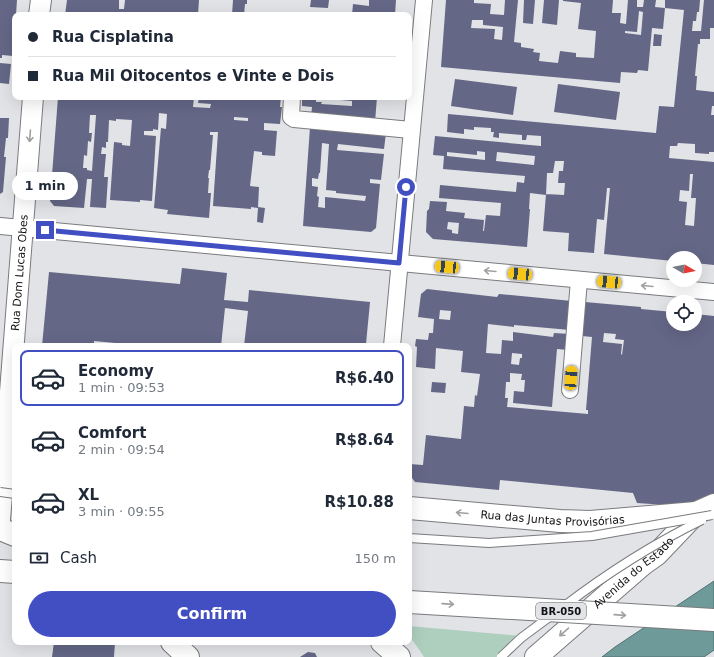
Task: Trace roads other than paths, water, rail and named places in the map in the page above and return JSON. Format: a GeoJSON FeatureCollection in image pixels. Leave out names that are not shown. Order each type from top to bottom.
{"type":"FeatureCollection","features":[{"type":"Feature","properties":{"kind":"highway","name":"Rua das Juntas Provisórias"},"geometry":{"type":"LineString","coordinates":[[412,508],[560,521],[590,522],[705,509]]}},
{"type":"Feature","properties":{"kind":"highway","name":"Avenida do Estado"},"geometry":{"type":"LineString","coordinates":[[536,657],[643,564],[657,554],[705,509]]}},
{"type":"Feature","properties":{"kind":"highway"},"geometry":{"type":"LineString","coordinates":[[0,528],[12,534]]}},
{"type":"Feature","properties":{"kind":"highway"},"geometry":{"type":"LineString","coordinates":[[0,571],[12,572]]}},
{"type":"Feature","properties":{"kind":"highway","name":"BR-050"},"geometry":{"type":"LineString","coordinates":[[412,602],[714,620]]}},
{"type":"Feature","properties":{"kind":"highway"},"geometry":{"type":"LineString","coordinates":[[175,645],[188,657]]}},
{"type":"Feature","properties":{"kind":"highway"},"geometry":{"type":"LineString","coordinates":[[385,645],[399,657]]}},
{"type":"Feature","properties":{"kind":"street"},"geometry":{"type":"LineString","coordinates":[[40,12],[41,0]]}},
{"type":"Feature","properties":{"kind":"street"},"geometry":{"type":"LineString","coordinates":[[392,343],[424,0]]}},
{"type":"Feature","properties":{"kind":"street","name":"Rua Dom Lucas Obes"},"geometry":{"type":"LineString","coordinates":[[15,343],[33,100]]}},
{"type":"Feature","properties":{"kind":"street"},"geometry":{"type":"LineString","coordinates":[[292,100],[291,117],[294,119],[411,130]]}},
{"type":"Feature","properties":{"kind":"street"},"geometry":{"type":"LineString","coordinates":[[0,226],[714,292]]}},
{"type":"Feature","properties":{"kind":"street"},"geometry":{"type":"LineString","coordinates":[[570,390],[579,280]]}},
{"type":"Feature","properties":{"kind":"street","name":"Rua Dom Lucas Obes"},"geometry":{"type":"LineString","coordinates":[[0,520],[6,481],[12,392]]}},
{"type":"Feature","properties":{"kind":"lane"},"geometry":{"type":"LineString","coordinates":[[412,538],[489,543],[592,536],[712,516],[678,532],[598,580],[521,638],[501,657]]}},
{"type":"Feature","properties":{"kind":"water"},"geometry":{"type":"Polygon","coordinates":[[[714,581],[714,650],[704,657],[602,657],[615,647],[714,581]]]}}]}
